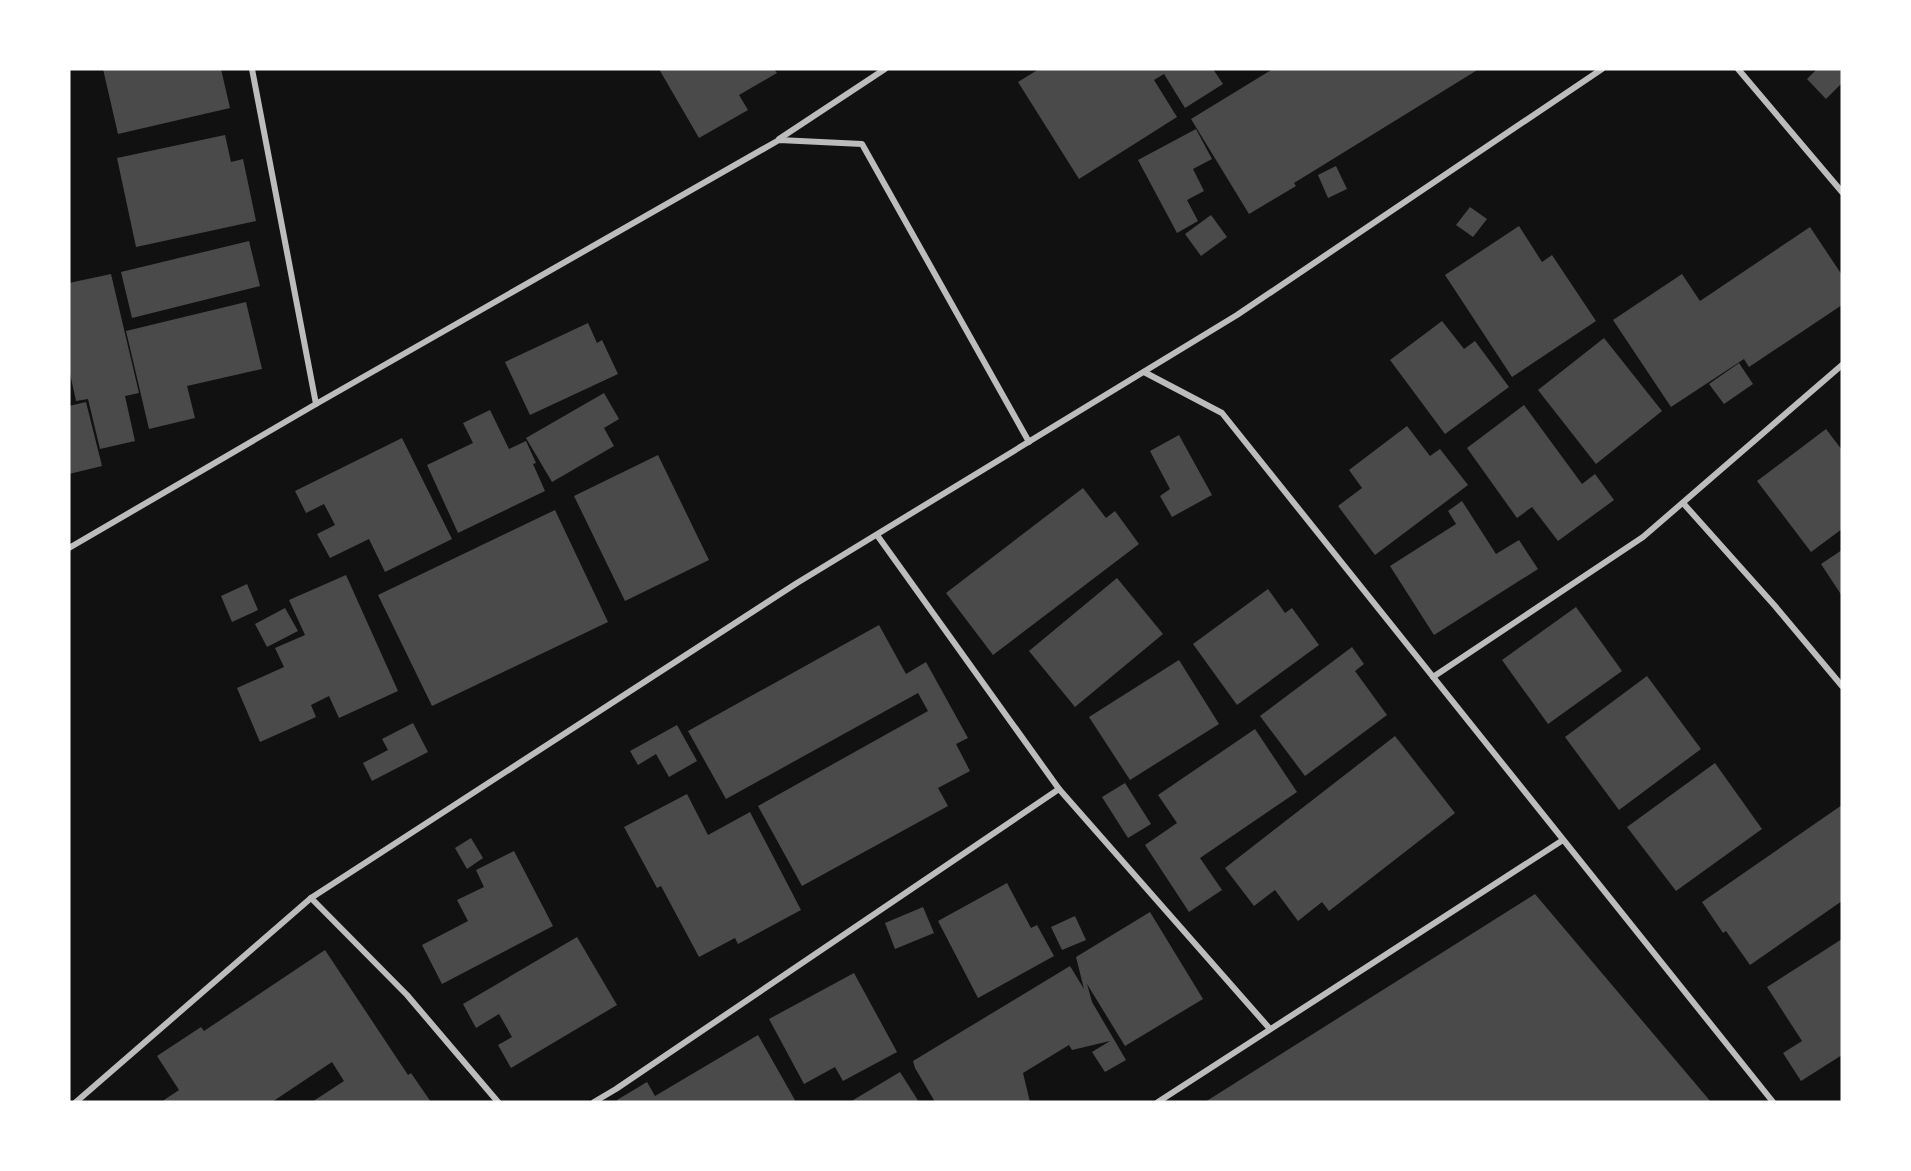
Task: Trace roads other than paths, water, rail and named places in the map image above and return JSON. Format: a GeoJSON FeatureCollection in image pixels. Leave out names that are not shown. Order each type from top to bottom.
{"type":"FeatureCollection","features":[{"type":"Feature","properties":{"kind":"street"},"geometry":{"type":"LineString","coordinates":[[252,69],[316,404]]}},
{"type":"Feature","properties":{"kind":"street"},"geometry":{"type":"LineString","coordinates":[[69,548],[779,140],[885,69]]}},
{"type":"Feature","properties":{"kind":"street"},"geometry":{"type":"LineString","coordinates":[[76,1102],[311,898],[797,583],[1237,315],[1602,69]]}},
{"type":"Feature","properties":{"kind":"street"},"geometry":{"type":"LineString","coordinates":[[1738,69],[1842,192]]}},
{"type":"Feature","properties":{"kind":"street"},"geometry":{"type":"LineString","coordinates":[[779,140],[861,144],[1029,442]]}},
{"type":"Feature","properties":{"kind":"street"},"geometry":{"type":"LineString","coordinates":[[1433,676],[1643,537],[1842,365]]}},
{"type":"Feature","properties":{"kind":"street"},"geometry":{"type":"LineString","coordinates":[[1143,372],[1222,412],[1773,1102]]}},
{"type":"Feature","properties":{"kind":"street"},"geometry":{"type":"LineString","coordinates":[[1683,503],[1775,606],[1842,686]]}},
{"type":"Feature","properties":{"kind":"street"},"geometry":{"type":"LineString","coordinates":[[877,535],[1059,789],[1270,1029]]}},
{"type":"Feature","properties":{"kind":"street"},"geometry":{"type":"LineString","coordinates":[[594,1102],[1059,789]]}},
{"type":"Feature","properties":{"kind":"street"},"geometry":{"type":"LineString","coordinates":[[1158,1102],[1563,840]]}},
{"type":"Feature","properties":{"kind":"street"},"geometry":{"type":"LineString","coordinates":[[311,898],[407,995],[498,1102]]}}]}
